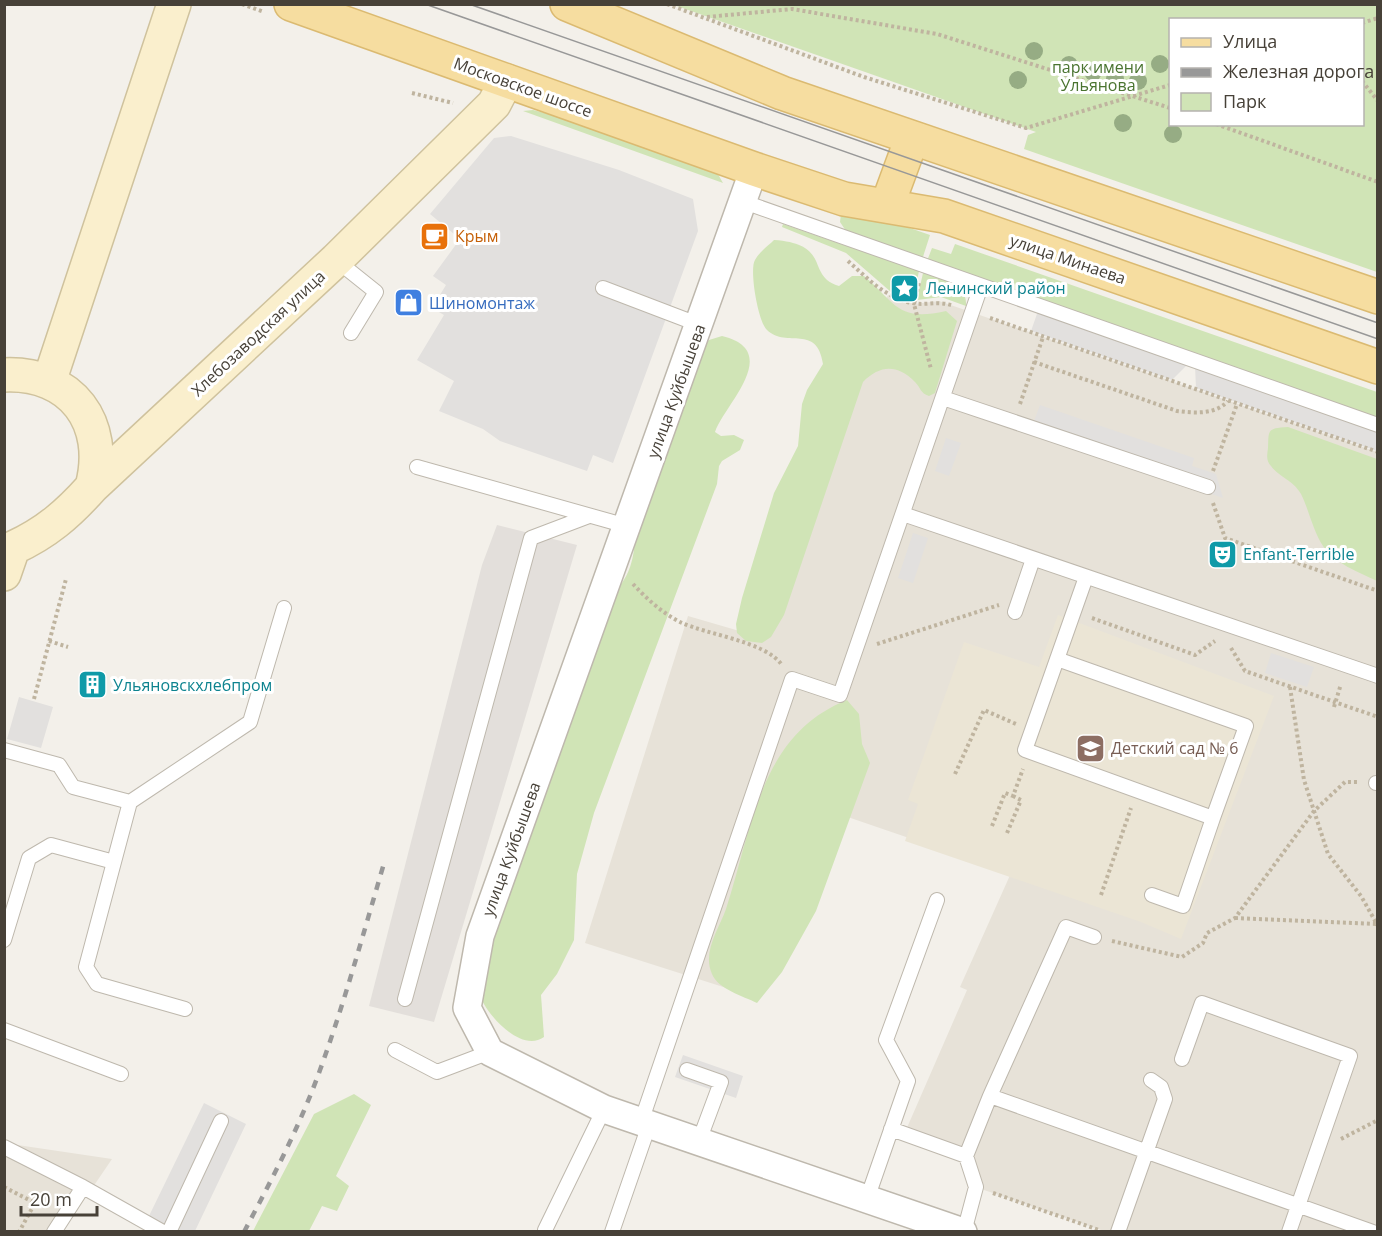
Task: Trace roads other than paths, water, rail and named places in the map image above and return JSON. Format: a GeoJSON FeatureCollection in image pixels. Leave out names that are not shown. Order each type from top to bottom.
{"type":"FeatureCollection","features":[{"type":"Feature","properties":{"kind":"main road","name":"Московское шоссе"},"geometry":{"type":"LineString","coordinates":[[291,4],[754,169]]}},
{"type":"Feature","properties":{"kind":"main road"},"geometry":{"type":"LineString","coordinates":[[567,4],[782,93],[1377,297]]}},
{"type":"Feature","properties":{"kind":"main road"},"geometry":{"type":"LineString","coordinates":[[887,206],[912,138]]}},
{"type":"Feature","properties":{"kind":"main road","name":"улица Минаева"},"geometry":{"type":"LineString","coordinates":[[754,169],[844,199],[944,216],[1377,367]]}},
{"type":"Feature","properties":{"kind":"street"},"geometry":{"type":"LineString","coordinates":[[50,382],[174,4]]}},
{"type":"Feature","properties":{"kind":"street","name":"Хлебозаводская улица"},"geometry":{"type":"LineString","coordinates":[[7,556],[66,516],[93,487],[336,260],[494,104],[506,81]]}},
{"type":"Feature","properties":{"kind":"street","name":"улица Куйбышева"},"geometry":{"type":"LineString","coordinates":[[490,1052],[467,1008],[480,936],[754,169]]}},
{"type":"Feature","properties":{"kind":"street"},"geometry":{"type":"LineString","coordinates":[[4,375],[32,375],[50,382],[81,408],[92,423],[98,447],[93,487]]}},
{"type":"Feature","properties":{"kind":"street"},"geometry":{"type":"LineString","coordinates":[[490,1052],[604,1109],[963,1232]]}},
{"type":"Feature","properties":{"kind":"lane"},"geometry":{"type":"LineString","coordinates":[[744,202],[1377,425]]}},
{"type":"Feature","properties":{"kind":"lane"},"geometry":{"type":"LineString","coordinates":[[336,260],[376,292],[351,333]]}},
{"type":"Feature","properties":{"kind":"lane"},"geometry":{"type":"LineString","coordinates":[[612,1232],[645,1124],[792,679],[840,695],[981,286]]}},
{"type":"Feature","properties":{"kind":"lane"},"geometry":{"type":"LineString","coordinates":[[603,288],[700,325]]}},
{"type":"Feature","properties":{"kind":"lane"},"geometry":{"type":"LineString","coordinates":[[943,398],[1208,487]]}},
{"type":"Feature","properties":{"kind":"lane"},"geometry":{"type":"LineString","coordinates":[[417,467],[627,526]]}},
{"type":"Feature","properties":{"kind":"lane"},"geometry":{"type":"LineString","coordinates":[[903,514],[1377,676]]}},
{"type":"Feature","properties":{"kind":"lane"},"geometry":{"type":"LineString","coordinates":[[405,999],[531,538],[589,516]]}},
{"type":"Feature","properties":{"kind":"lane"},"geometry":{"type":"LineString","coordinates":[[1017,605],[1033,559]]}},
{"type":"Feature","properties":{"kind":"lane"},"geometry":{"type":"LineString","coordinates":[[1086,577],[1025,750],[1213,818]]}},
{"type":"Feature","properties":{"kind":"lane"},"geometry":{"type":"LineString","coordinates":[[185,1009],[97,984],[86,967],[130,802],[250,722],[284,608]]}},
{"type":"Feature","properties":{"kind":"lane"},"geometry":{"type":"LineString","coordinates":[[1057,659],[1246,726],[1183,906],[1152,895]]}},
{"type":"Feature","properties":{"kind":"lane"},"geometry":{"type":"LineString","coordinates":[[4,750],[59,765],[73,787],[130,802]]}},
{"type":"Feature","properties":{"kind":"lane"},"geometry":{"type":"LineString","coordinates":[[4,940],[29,858],[51,845],[114,862]]}},
{"type":"Feature","properties":{"kind":"lane"},"geometry":{"type":"LineString","coordinates":[[867,1199],[908,1081],[886,1040],[937,900]]}},
{"type":"Feature","properties":{"kind":"lane"},"geometry":{"type":"LineString","coordinates":[[963,1232],[976,1187],[966,1156],[990,1095],[1066,927],[1094,937]]}},
{"type":"Feature","properties":{"kind":"lane"},"geometry":{"type":"LineString","coordinates":[[1182,1059],[1202,1003],[1350,1056],[1289,1232]]}},
{"type":"Feature","properties":{"kind":"lane"},"geometry":{"type":"LineString","coordinates":[[4,1030],[121,1074]]}},
{"type":"Feature","properties":{"kind":"lane"},"geometry":{"type":"LineString","coordinates":[[395,1050],[437,1072],[490,1052]]}},
{"type":"Feature","properties":{"kind":"lane"},"geometry":{"type":"LineString","coordinates":[[687,1070],[721,1082],[699,1141]]}},
{"type":"Feature","properties":{"kind":"lane"},"geometry":{"type":"LineString","coordinates":[[1118,1232],[1166,1099],[1161,1087],[1151,1080]]}},
{"type":"Feature","properties":{"kind":"lane"},"geometry":{"type":"LineString","coordinates":[[990,1095],[1373,1232]]}},
{"type":"Feature","properties":{"kind":"lane"},"geometry":{"type":"LineString","coordinates":[[545,1230],[604,1109]]}},
{"type":"Feature","properties":{"kind":"lane"},"geometry":{"type":"LineString","coordinates":[[169,1232],[221,1121]]}},
{"type":"Feature","properties":{"kind":"lane"},"geometry":{"type":"LineString","coordinates":[[891,1129],[966,1156]]}},
{"type":"Feature","properties":{"kind":"lane"},"geometry":{"type":"LineString","coordinates":[[4,1147],[83,1187],[155,1230]]}},
{"type":"Feature","properties":{"kind":"lane"},"geometry":{"type":"LineString","coordinates":[[54,1232],[83,1187]]}},
{"type":"Feature","properties":{"kind":"tram line"},"geometry":{"type":"LineString","coordinates":[[425,4],[1378,339]]}},
{"type":"Feature","properties":{"kind":"tram line"},"geometry":{"type":"LineString","coordinates":[[469,4],[1378,323]]}},
{"type":"Feature","properties":{"kind":"railway"},"geometry":{"type":"LineString","coordinates":[[244,1232],[285,1152],[312,1091],[346,992],[385,860]]}},
{"type":"Feature","properties":{"kind":"place","name":"Крым"},"geometry":{"type":"Point","coordinates":[434,236]}},
{"type":"Feature","properties":{"kind":"place","name":"Ленинский район"},"geometry":{"type":"Point","coordinates":[905,288]}},
{"type":"Feature","properties":{"kind":"place","name":"Шиномонтаж"},"geometry":{"type":"Point","coordinates":[408,303]}},
{"type":"Feature","properties":{"kind":"place","name":"Enfant-Terrible"},"geometry":{"type":"Point","coordinates":[1222,554]}},
{"type":"Feature","properties":{"kind":"place","name":"Ульяновскхлебпром"},"geometry":{"type":"Point","coordinates":[92,685]}},
{"type":"Feature","properties":{"kind":"place","name":"Детский сад № 6"},"geometry":{"type":"Point","coordinates":[1090,748]}},
{"type":"Feature","properties":{"kind":"park label","name":"парк имени Ульянова"},"geometry":{"type":"Point","coordinates":[1098,76]}}]}
